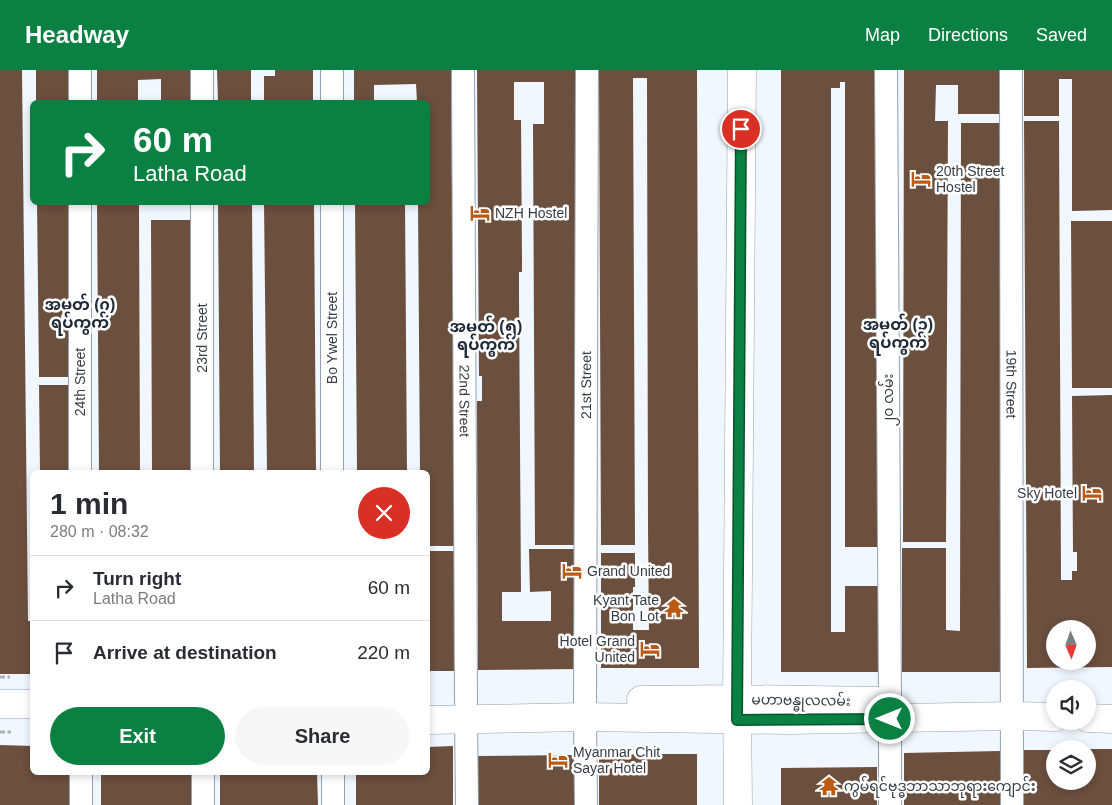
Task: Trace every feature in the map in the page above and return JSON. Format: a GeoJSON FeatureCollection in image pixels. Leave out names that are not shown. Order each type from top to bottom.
{"type":"FeatureCollection","features":[{"type":"Feature","properties":{"kind":"main road"},"geometry":{"type":"LineString","coordinates":[[738,805],[737,709],[742,70]]}},
{"type":"Feature","properties":{"kind":"main road","name":"မဟာဗန္ဓုလလမ်း"},"geometry":{"type":"LineString","coordinates":[[430,720],[466,711],[585,709],[890,710],[1012,707],[1046,701]]}},
{"type":"Feature","properties":{"kind":"main road"},"geometry":{"type":"LineString","coordinates":[[1096,701],[1112,702]]}},
{"type":"Feature","properties":{"kind":"main road","name":"မဟာဗန္ဓုလလမ်း"},"geometry":{"type":"LineString","coordinates":[[430,702],[466,711]]}},
{"type":"Feature","properties":{"kind":"main road"},"geometry":{"type":"LineString","coordinates":[[0,704],[30,704]]}},
{"type":"Feature","properties":{"kind":"main road"},"geometry":{"type":"LineString","coordinates":[[1012,707],[1046,715]]}},
{"type":"Feature","properties":{"kind":"main road"},"geometry":{"type":"LineString","coordinates":[[1096,718],[1112,719]]}},
{"type":"Feature","properties":{"kind":"street"},"geometry":{"type":"LineString","coordinates":[[80,70],[80,100]]}},
{"type":"Feature","properties":{"kind":"street"},"geometry":{"type":"LineString","coordinates":[[202,70],[202,100]]}},
{"type":"Feature","properties":{"kind":"street"},"geometry":{"type":"LineString","coordinates":[[332,70],[332,100]]}},
{"type":"Feature","properties":{"kind":"street","name":"22nd Street"},"geometry":{"type":"LineString","coordinates":[[463,70],[467,805]]}},
{"type":"Feature","properties":{"kind":"street","name":"21st Street"},"geometry":{"type":"LineString","coordinates":[[586,70],[586,805]]}},
{"type":"Feature","properties":{"kind":"street","name":"၂၀ လမ်း"},"geometry":{"type":"LineString","coordinates":[[886,70],[890,805]]}},
{"type":"Feature","properties":{"kind":"street","name":"19th Street"},"geometry":{"type":"LineString","coordinates":[[1011,70],[1012,805]]}},
{"type":"Feature","properties":{"kind":"street","name":"24th Street"},"geometry":{"type":"LineString","coordinates":[[80,205],[80,470]]}},
{"type":"Feature","properties":{"kind":"street","name":"23rd Street"},"geometry":{"type":"LineString","coordinates":[[202,205],[202,470]]}},
{"type":"Feature","properties":{"kind":"street","name":"Bo Ywel Street"},"geometry":{"type":"LineString","coordinates":[[332,205],[332,470]]}},
{"type":"Feature","properties":{"kind":"street"},"geometry":{"type":"LineString","coordinates":[[81,775],[81,805]]}},
{"type":"Feature","properties":{"kind":"street"},"geometry":{"type":"LineString","coordinates":[[203,775],[203,805]]}},
{"type":"Feature","properties":{"kind":"street"},"geometry":{"type":"LineString","coordinates":[[333,775],[334,805]]}},
{"type":"Feature","properties":{"kind":"path"},"geometry":{"type":"LineString","coordinates":[[0,677],[10,677]]}},
{"type":"Feature","properties":{"kind":"path"},"geometry":{"type":"LineString","coordinates":[[0,732],[14,726]]}},
{"type":"Feature","properties":{"kind":"building"},"geometry":{"type":"Polygon","coordinates":[[[0,70],[22,70],[30,674],[0,674],[0,70]]]}},
{"type":"Feature","properties":{"kind":"building"},"geometry":{"type":"Polygon","coordinates":[[[36,70],[70,70],[70,100],[36,100],[36,70]]]}},
{"type":"Feature","properties":{"kind":"building"},"geometry":{"type":"Polygon","coordinates":[[[97,70],[192,70],[192,100],[161,100],[161,79],[138,80],[138,100],[97,100],[97,70]]]}},
{"type":"Feature","properties":{"kind":"building"},"geometry":{"type":"Polygon","coordinates":[[[217,70],[251,70],[251,100],[218,100],[217,70]]]}},
{"type":"Feature","properties":{"kind":"building"},"geometry":{"type":"Polygon","coordinates":[[[275,70],[313,70],[313,100],[264,100],[264,76],[275,76],[275,70]]]}},
{"type":"Feature","properties":{"kind":"building"},"geometry":{"type":"Polygon","coordinates":[[[354,70],[451,70],[455,546],[430,546],[430,470],[420,470],[418,205],[430,205],[430,100],[417,100],[416,84],[374,85],[374,100],[354,100],[354,70]]]}},
{"type":"Feature","properties":{"kind":"building"},"geometry":{"type":"Polygon","coordinates":[[[477,70],[576,70],[579,545],[535,545],[533,124],[544,124],[544,82],[514,82],[514,120],[521,120],[522,272],[519,272],[519,296],[521,592],[502,592],[502,621],[551,621],[551,591],[530,592],[529,549],[579,549],[579,669],[478,670],[477,401],[482,401],[482,376],[479,376],[477,70]]]}},
{"type":"Feature","properties":{"kind":"building"},"geometry":{"type":"Polygon","coordinates":[[[599,70],[697,70],[699,668],[601,668],[601,553],[635,553],[633,630],[649,630],[647,78],[633,78],[635,545],[601,545],[599,70]]]}},
{"type":"Feature","properties":{"kind":"building"},"geometry":{"type":"Polygon","coordinates":[[[781,70],[878,70],[879,547],[845,547],[845,82],[840,82],[840,88],[831,88],[831,632],[845,632],[845,586],[879,586],[879,672],[781,672],[781,70]]]}},
{"type":"Feature","properties":{"kind":"building"},"geometry":{"type":"Polygon","coordinates":[[[904,70],[1004,70],[1003,114],[958,114],[958,85],[936,85],[935,121],[948,121],[946,542],[903,542],[904,70]]]}},
{"type":"Feature","properties":{"kind":"building"},"geometry":{"type":"Polygon","coordinates":[[[1024,70],[1112,70],[1112,210],[1072,211],[1072,79],[1059,79],[1059,116],[1024,116],[1024,70]]]}},
{"type":"Feature","properties":{"kind":"building"},"geometry":{"type":"Polygon","coordinates":[[[1024,121],[1059,121],[1061,580],[1072,580],[1072,571],[1077,571],[1077,552],[1073,552],[1072,396],[1112,395],[1112,667],[1096,667],[1096,620],[1046,620],[1046,668],[1027,668],[1024,121]]]}},
{"type":"Feature","properties":{"kind":"building"},"geometry":{"type":"Polygon","coordinates":[[[961,123],[1003,123],[1002,672],[902,672],[902,548],[946,548],[946,630],[960,631],[961,123]]]}},
{"type":"Feature","properties":{"kind":"building"},"geometry":{"type":"Polygon","coordinates":[[[37,205],[71,205],[73,377],[39,377],[37,205]]]}},
{"type":"Feature","properties":{"kind":"building"},"geometry":{"type":"Polygon","coordinates":[[[97,205],[139,205],[140,470],[99,470],[97,205]]]}},
{"type":"Feature","properties":{"kind":"building"},"geometry":{"type":"Polygon","coordinates":[[[218,205],[252,205],[254,470],[220,470],[218,205]]]}},
{"type":"Feature","properties":{"kind":"building"},"geometry":{"type":"Polygon","coordinates":[[[264,205],[314,205],[316,470],[267,470],[264,205]]]}},
{"type":"Feature","properties":{"kind":"building"},"geometry":{"type":"Polygon","coordinates":[[[355,205],[405,205],[407,470],[357,470],[355,205]]]}},
{"type":"Feature","properties":{"kind":"building"},"geometry":{"type":"Polygon","coordinates":[[[151,220],[193,220],[194,470],[152,470],[151,220]]]}},
{"type":"Feature","properties":{"kind":"building"},"geometry":{"type":"Polygon","coordinates":[[[1071,221],[1112,221],[1112,388],[1072,388],[1071,221]]]}},
{"type":"Feature","properties":{"kind":"building"},"geometry":{"type":"Polygon","coordinates":[[[39,385],[73,385],[74,470],[40,470],[39,385]]]}},
{"type":"Feature","properties":{"kind":"building"},"geometry":{"type":"Polygon","coordinates":[[[430,551],[455,551],[456,671],[430,671],[430,551]]]}},
{"type":"Feature","properties":{"kind":"building"},"geometry":{"type":"Polygon","coordinates":[[[0,745],[30,746],[30,775],[72,775],[72,805],[0,805],[0,745]]]}},
{"type":"Feature","properties":{"kind":"building"},"geometry":{"type":"Polygon","coordinates":[[[453,746],[453,805],[356,805],[356,775],[430,775],[430,747],[453,746]]]}},
{"type":"Feature","properties":{"kind":"building"},"geometry":{"type":"Polygon","coordinates":[[[1096,749],[1112,749],[1112,805],[1024,805],[1024,750],[1046,750],[1046,790],[1096,790],[1096,749]]]}},
{"type":"Feature","properties":{"kind":"building"},"geometry":{"type":"Polygon","coordinates":[[[1000,751],[1000,805],[904,805],[904,753],[1000,751]]]}},
{"type":"Feature","properties":{"kind":"building"},"geometry":{"type":"Polygon","coordinates":[[[697,754],[697,805],[599,805],[599,755],[697,754]]]}},
{"type":"Feature","properties":{"kind":"building"},"geometry":{"type":"Polygon","coordinates":[[[574,755],[574,805],[478,805],[477,756],[574,755]]]}},
{"type":"Feature","properties":{"kind":"building","name":"ကွမ်ရင်ဗုဒ္ဓဘာသာဘုရားကျောင်း"},"geometry":{"type":"Polygon","coordinates":[[[877,767],[877,805],[781,805],[781,768],[877,767]]]}},
{"type":"Feature","properties":{"kind":"building"},"geometry":{"type":"Polygon","coordinates":[[[101,775],[194,775],[195,805],[101,805],[101,775]]]}},
{"type":"Feature","properties":{"kind":"building"},"geometry":{"type":"Polygon","coordinates":[[[220,775],[317,775],[318,805],[220,805],[220,775]]]}},
{"type":"Feature","properties":{"kind":"place","name":"20th Street Hostel"},"geometry":{"type":"Point","coordinates":[921,179]}},
{"type":"Feature","properties":{"kind":"place","name":"NZH Hostel"},"geometry":{"type":"Point","coordinates":[480,213]}},
{"type":"Feature","properties":{"kind":"place","name":"Sky Hotel"},"geometry":{"type":"Point","coordinates":[1092,493]}},
{"type":"Feature","properties":{"kind":"place","name":"Grand United"},"geometry":{"type":"Point","coordinates":[572,571]}},
{"type":"Feature","properties":{"kind":"place","name":"Kyant Tate Bon Lot"},"geometry":{"type":"Point","coordinates":[674,608]}},
{"type":"Feature","properties":{"kind":"place","name":"Hotel Grand United"},"geometry":{"type":"Point","coordinates":[650,649]}},
{"type":"Feature","properties":{"kind":"place","name":"Myanmar Chit Sayar Hotel"},"geometry":{"type":"Point","coordinates":[558,760]}},
{"type":"Feature","properties":{"kind":"place","name":"ကွမ်ရင်ဗုဒ္ဓဘာသာဘုရားကျောင်း"},"geometry":{"type":"Point","coordinates":[829,786]}},
{"type":"Feature","properties":{"kind":"district","name":"အမှတ် (၇) ရပ်ကွက်"},"geometry":{"type":"Point","coordinates":[80,313]}},
{"type":"Feature","properties":{"kind":"district","name":"အမှတ် (၃) ရပ်ကွက်"},"geometry":{"type":"Point","coordinates":[898,333]}},
{"type":"Feature","properties":{"kind":"district","name":"အမှတ် (၅) ရပ်ကွက်"},"geometry":{"type":"Point","coordinates":[486,335]}},
{"type":"Feature","properties":{"kind":"route"},"geometry":{"type":"LineString","coordinates":[[741,129],[737,720],[890,719]]}}]}
